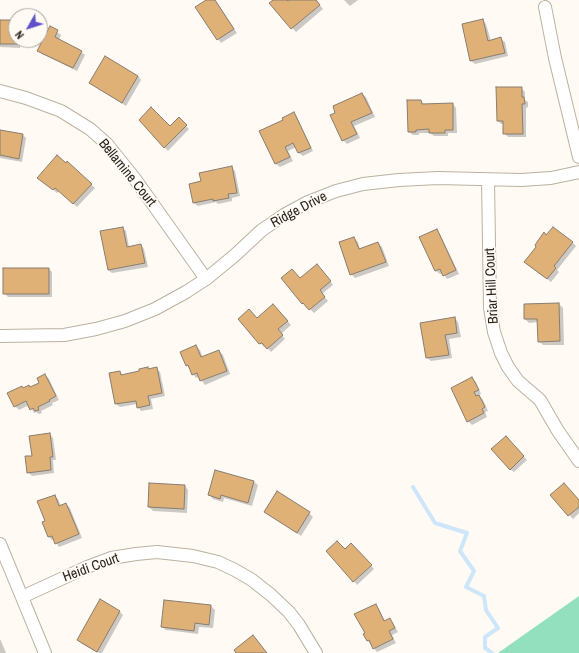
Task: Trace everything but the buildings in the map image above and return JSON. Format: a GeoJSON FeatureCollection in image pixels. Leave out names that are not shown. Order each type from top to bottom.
{"type":"FeatureCollection","features":[{"type":"Feature","properties":{"kind":"street"},"geometry":{"type":"LineString","coordinates":[[545,7],[555,58],[579,157]]}},
{"type":"Feature","properties":{"kind":"street","name":"Bellamine Court"},"geometry":{"type":"LineString","coordinates":[[0,91],[26,98],[60,112],[90,129],[107,144],[136,179],[206,279]]}},
{"type":"Feature","properties":{"kind":"street","name":"Ridge Drive"},"geometry":{"type":"LineString","coordinates":[[0,336],[64,335],[96,329],[124,321],[155,309],[206,279],[262,230],[284,215],[308,202],[336,191],[363,184],[399,180],[438,178],[522,180],[550,178],[579,172]]}},
{"type":"Feature","properties":{"kind":"street","name":"Briar Hill Court"},"geometry":{"type":"LineString","coordinates":[[488,180],[490,308],[494,332],[501,353],[508,367],[518,381],[540,400],[558,431],[579,461]]}},
{"type":"Feature","properties":{"kind":"street"},"geometry":{"type":"LineString","coordinates":[[0,544],[45,653]]}},
{"type":"Feature","properties":{"kind":"street","name":"Heidi Court"},"geometry":{"type":"LineString","coordinates":[[22,597],[87,567],[111,558],[157,552],[192,556],[218,562],[252,580],[289,612],[299,625],[316,653]]}},
{"type":"Feature","properties":{"kind":"green space"},"geometry":{"type":"Polygon","coordinates":[[[579,596],[579,653],[498,653],[579,596]]]}},
{"type":"Feature","properties":{"kind":"waterway"},"geometry":{"type":"LineString","coordinates":[[413,487],[435,523],[467,533],[460,551],[474,571],[466,587],[484,596],[486,610],[498,628],[485,637],[485,648],[492,653]]}}]}
